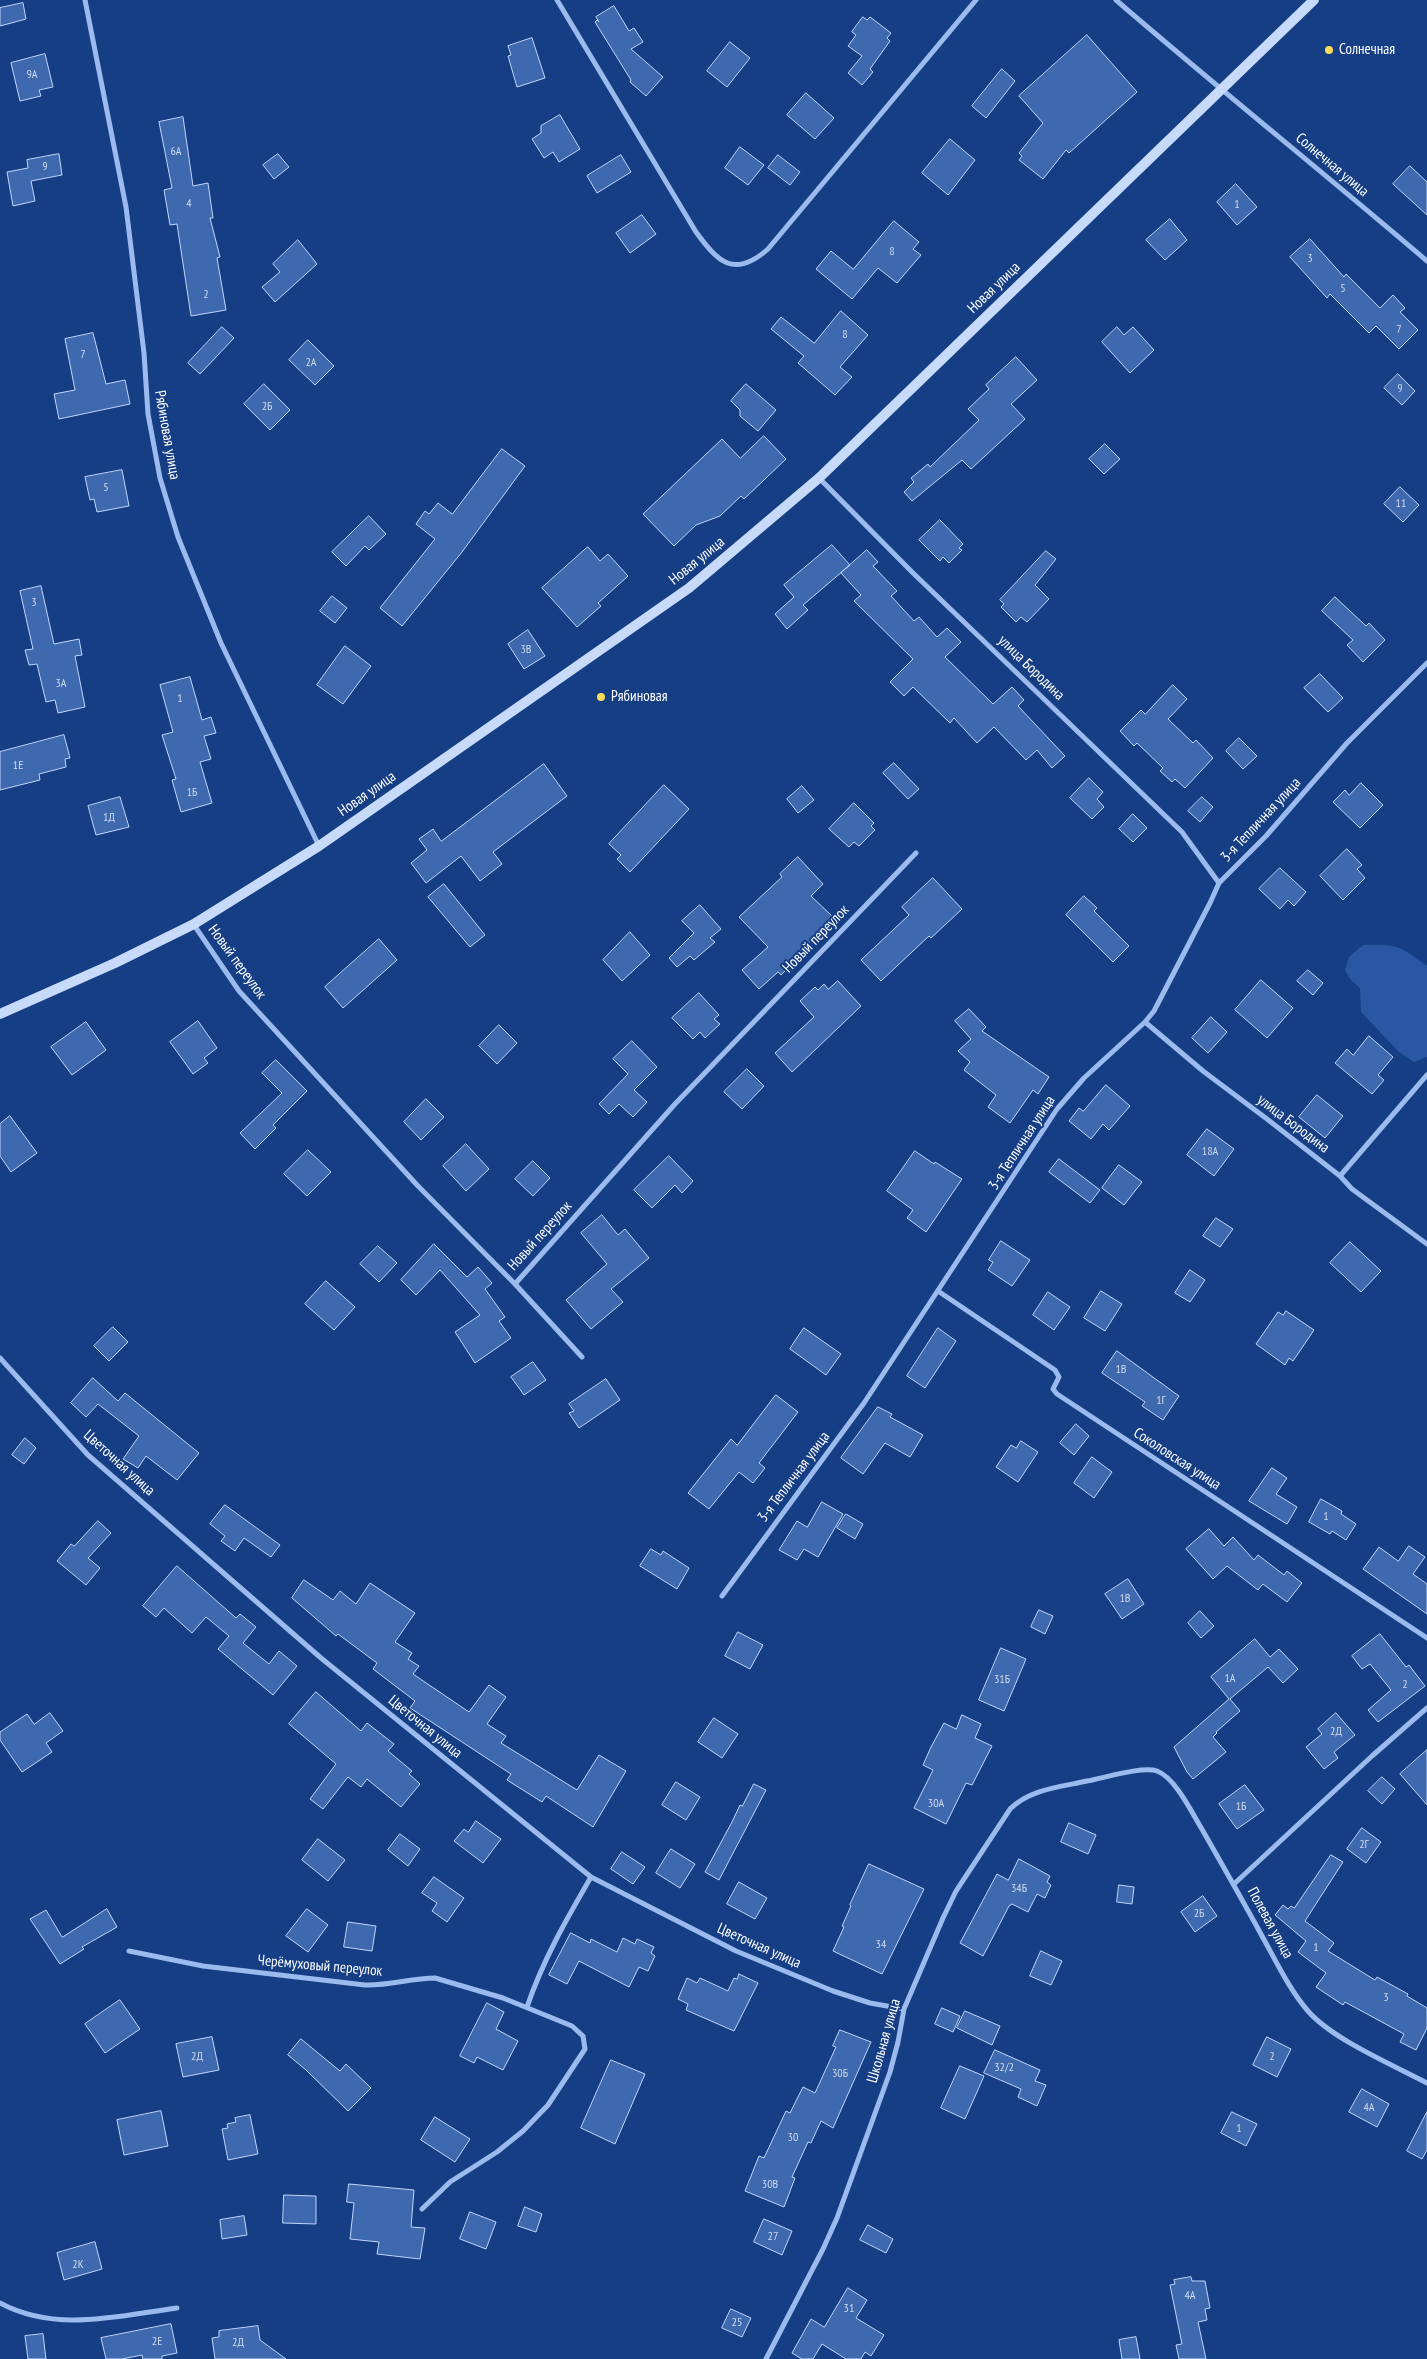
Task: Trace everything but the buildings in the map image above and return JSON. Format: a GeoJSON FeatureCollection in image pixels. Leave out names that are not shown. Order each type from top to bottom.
{"type":"FeatureCollection","features":[{"type":"Feature","properties":{"kind":"main road","name":"Новая улица"},"geometry":{"type":"LineString","coordinates":[[0,1014],[115,964],[194,924],[319,846],[689,588],[819,478],[1314,0]]}},
{"type":"Feature","properties":{"kind":"street","name":"Рябиновая улица"},"geometry":{"type":"LineString","coordinates":[[85,0],[126,207],[144,353],[148,414],[160,478],[178,537],[221,643],[319,846]]}},
{"type":"Feature","properties":{"kind":"street"},"geometry":{"type":"LineString","coordinates":[[557,0],[696,232],[721,261],[740,265],[751,262],[768,249],[976,0]]}},
{"type":"Feature","properties":{"kind":"street","name":"Солнечная улица"},"geometry":{"type":"LineString","coordinates":[[1116,0],[1220,90],[1307,159],[1427,260]]}},
{"type":"Feature","properties":{"kind":"street","name":"улица Бородина"},"geometry":{"type":"LineString","coordinates":[[819,478],[912,572],[1182,832],[1219,883]]}},
{"type":"Feature","properties":{"kind":"street","name":"3-я Тепличная улица"},"geometry":{"type":"LineString","coordinates":[[722,1596],[864,1403],[1007,1188],[1057,1109],[1090,1072],[1145,1022],[1159,1003],[1219,883],[1266,836],[1347,743],[1427,662]]}},
{"type":"Feature","properties":{"kind":"street","name":"Новый переулок"},"geometry":{"type":"LineString","coordinates":[[194,924],[239,992],[418,1186],[515,1284],[675,1104],[916,853]]}},
{"type":"Feature","properties":{"kind":"street","name":"улица Бородина"},"geometry":{"type":"LineString","coordinates":[[1145,1022],[1203,1072],[1340,1176],[1352,1189],[1427,1244]]}},
{"type":"Feature","properties":{"kind":"street"},"geometry":{"type":"LineString","coordinates":[[1340,1176],[1427,1075]]}},
{"type":"Feature","properties":{"kind":"street"},"geometry":{"type":"LineString","coordinates":[[515,1284],[582,1356]]}},
{"type":"Feature","properties":{"kind":"street","name":"Соколовская улица"},"geometry":{"type":"LineString","coordinates":[[938,1290],[1055,1370],[1059,1377],[1053,1389],[1057,1394],[1427,1638]]}},
{"type":"Feature","properties":{"kind":"street","name":"Цветочная улица"},"geometry":{"type":"LineString","coordinates":[[0,1358],[88,1455],[321,1658],[591,1877],[736,1951],[833,1991],[870,2003],[904,2009]]}},
{"type":"Feature","properties":{"kind":"street"},"geometry":{"type":"LineString","coordinates":[[1234,1884],[1372,1756],[1427,1708]]}},
{"type":"Feature","properties":{"kind":"street","name":"Полевая улица"},"geometry":{"type":"LineString","coordinates":[[1112,1776],[1151,1770],[1167,1778],[1196,1820],[1234,1884],[1272,1955],[1309,2012],[1324,2025],[1353,2044],[1427,2083]]}},
{"type":"Feature","properties":{"kind":"street","name":"Школьная улица"},"geometry":{"type":"LineString","coordinates":[[766,2359],[837,2218],[890,2072],[904,2009],[956,1891],[1010,1810],[1019,1800],[1027,1796],[1112,1776]]}},
{"type":"Feature","properties":{"kind":"street"},"geometry":{"type":"LineString","coordinates":[[527,2007],[540,1971],[558,1933],[591,1877]]}},
{"type":"Feature","properties":{"kind":"street","name":"Черёмуховый переулок"},"geometry":{"type":"LineString","coordinates":[[129,1951],[203,1966],[365,1985],[384,1986],[420,1978],[435,1978],[527,2007],[579,2031],[586,2042],[585,2049],[548,2105],[523,2131],[497,2152],[450,2182],[422,2209]]}},
{"type":"Feature","properties":{"kind":"street"},"geometry":{"type":"LineString","coordinates":[[0,2303],[30,2316],[66,2322],[177,2308]]}},
{"type":"Feature","properties":{"kind":"shaded area"},"geometry":{"type":"Polygon","coordinates":[[[1363,945],[1392,946],[1404,950],[1427,966],[1427,1057],[1414,1062],[1399,1052],[1361,1012],[1360,988],[1351,980],[1345,970],[1349,957],[1363,945]]]}},
{"type":"Feature","properties":{"kind":"place","name":"Солнечная"},"geometry":{"type":"Point","coordinates":[1329,50]}},
{"type":"Feature","properties":{"kind":"place","name":"Рябиновая"},"geometry":{"type":"Point","coordinates":[601,697]}}]}
